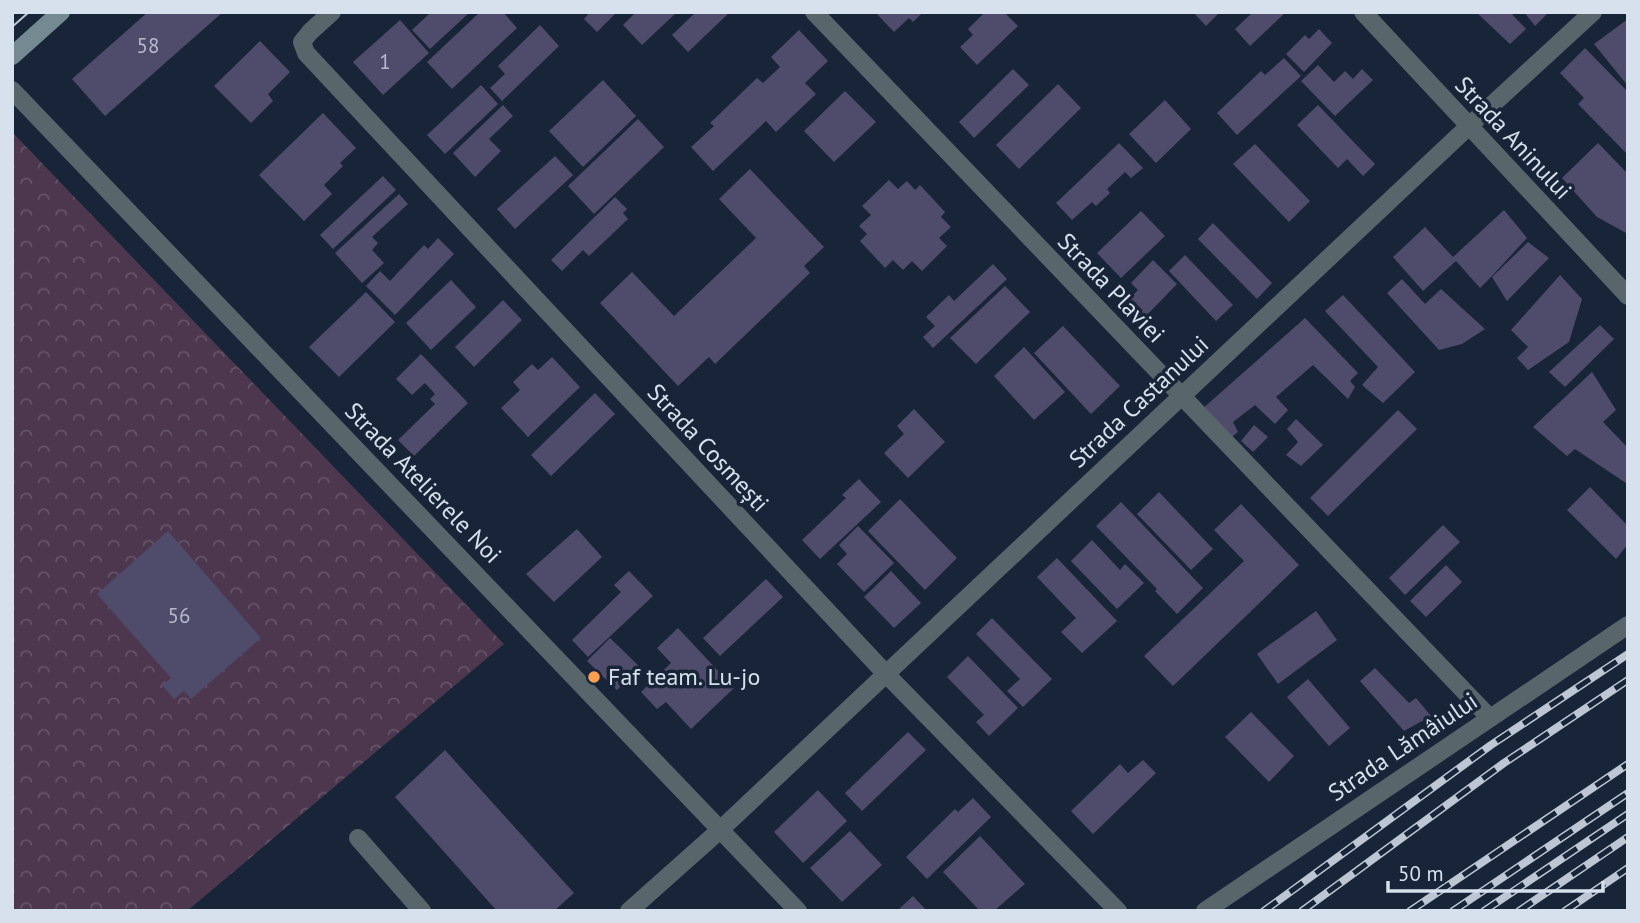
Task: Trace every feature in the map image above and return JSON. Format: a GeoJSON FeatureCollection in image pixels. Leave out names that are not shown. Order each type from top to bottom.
{"type":"FeatureCollection","features":[{"type":"Feature","properties":{"kind":"main road"},"geometry":{"type":"LineString","coordinates":[[12,56],[61,12]]}},
{"type":"Feature","properties":{"kind":"street","name":"Strada Cosmești"},"geometry":{"type":"LineString","coordinates":[[332,12],[302,42],[306,53],[886,674],[1118,911]]}},
{"type":"Feature","properties":{"kind":"street","name":"Strada Plaviei"},"geometry":{"type":"LineString","coordinates":[[814,12],[1490,718]]}},
{"type":"Feature","properties":{"kind":"street","name":"Strada Aninului"},"geometry":{"type":"LineString","coordinates":[[1363,12],[1628,296]]}},
{"type":"Feature","properties":{"kind":"street","name":"Strada Castanului"},"geometry":{"type":"LineString","coordinates":[[629,911],[720,830],[1593,12]]}},
{"type":"Feature","properties":{"kind":"street","name":"Strada Atelierele Noi"},"geometry":{"type":"LineString","coordinates":[[12,90],[798,911]]}},
{"type":"Feature","properties":{"kind":"street","name":"Strada Lămâiului"},"geometry":{"type":"LineString","coordinates":[[1205,911],[1628,625]]}},
{"type":"Feature","properties":{"kind":"street"},"geometry":{"type":"LineString","coordinates":[[358,838],[422,911]]}},
{"type":"Feature","properties":{"kind":"green space"},"geometry":{"type":"Polygon","coordinates":[[[12,132],[504,644],[187,911],[12,911],[12,132]]]}},
{"type":"Feature","properties":{"kind":"building"},"geometry":{"type":"Polygon","coordinates":[[[148,12],[223,12],[105,116],[72,79],[148,12]]]}},
{"type":"Feature","properties":{"kind":"building"},"geometry":{"type":"Polygon","coordinates":[[[431,12],[470,12],[430,49],[412,30],[431,12]]]}},
{"type":"Feature","properties":{"kind":"building"},"geometry":{"type":"Polygon","coordinates":[[[480,12],[503,12],[517,28],[452,89],[427,62],[480,12]]]}},
{"type":"Feature","properties":{"kind":"building"},"geometry":{"type":"Polygon","coordinates":[[[590,12],[617,12],[597,32],[584,19],[590,12]]]}},
{"type":"Feature","properties":{"kind":"building"},"geometry":{"type":"Polygon","coordinates":[[[636,12],[677,12],[642,45],[623,25],[636,12]]]}},
{"type":"Feature","properties":{"kind":"building"},"geometry":{"type":"Polygon","coordinates":[[[696,12],[730,12],[688,52],[672,35],[696,12]]]}},
{"type":"Feature","properties":{"kind":"building"},"geometry":{"type":"Polygon","coordinates":[[[923,12],[913,22],[909,18],[894,32],[877,14],[923,12]]]}},
{"type":"Feature","properties":{"kind":"building"},"geometry":{"type":"Polygon","coordinates":[[[985,12],[1004,12],[1018,26],[977,65],[960,47],[973,35],[968,29],[985,12]]]}},
{"type":"Feature","properties":{"kind":"building"},"geometry":{"type":"Polygon","coordinates":[[[1193,12],[1220,12],[1206,26],[1193,12]]]}},
{"type":"Feature","properties":{"kind":"building"},"geometry":{"type":"Polygon","coordinates":[[[1253,12],[1286,12],[1250,46],[1235,29],[1253,12]]]}},
{"type":"Feature","properties":{"kind":"building"},"geometry":{"type":"Polygon","coordinates":[[[1476,12],[1510,12],[1526,29],[1510,44],[1476,12]]]}},
{"type":"Feature","properties":{"kind":"building"},"geometry":{"type":"Polygon","coordinates":[[[1524,12],[1549,12],[1535,26],[1524,12]]]}},
{"type":"Feature","properties":{"kind":"building"},"geometry":{"type":"Polygon","coordinates":[[[1628,19],[1628,86],[1594,44],[1628,19]]]}},
{"type":"Feature","properties":{"kind":"building"},"geometry":{"type":"Polygon","coordinates":[[[400,20],[429,53],[383,95],[353,62],[400,20]]]}},
{"type":"Feature","properties":{"kind":"building"},"geometry":{"type":"Polygon","coordinates":[[[540,25],[559,46],[502,101],[490,88],[505,74],[498,66],[540,25]]]}},
{"type":"Feature","properties":{"kind":"building"},"geometry":{"type":"Polygon","coordinates":[[[1319,29],[1332,43],[1304,72],[1286,54],[1305,35],[1309,39],[1319,29]]]}},
{"type":"Feature","properties":{"kind":"building"},"geometry":{"type":"Polygon","coordinates":[[[799,30],[828,61],[805,83],[816,94],[776,132],[766,121],[713,171],[691,147],[714,126],[710,123],[757,78],[763,83],[780,67],[771,57],[799,30]]]}},
{"type":"Feature","properties":{"kind":"building"},"geometry":{"type":"Polygon","coordinates":[[[260,41],[290,72],[268,94],[273,101],[251,123],[214,86],[260,41]]]}},
{"type":"Feature","properties":{"kind":"building"},"geometry":{"type":"Polygon","coordinates":[[[1585,48],[1628,92],[1628,155],[1578,104],[1584,98],[1560,73],[1585,48]]]}},
{"type":"Feature","properties":{"kind":"building"},"geometry":{"type":"Polygon","coordinates":[[[1284,58],[1301,76],[1237,135],[1217,113],[1261,71],[1265,75],[1284,58]]]}},
{"type":"Feature","properties":{"kind":"building"},"geometry":{"type":"Polygon","coordinates":[[[1318,65],[1334,82],[1345,71],[1353,79],[1362,69],[1373,80],[1335,116],[1301,81],[1318,65]]]}},
{"type":"Feature","properties":{"kind":"building"},"geometry":{"type":"Polygon","coordinates":[[[1013,69],[1029,85],[974,138],[959,122],[1013,69]]]}},
{"type":"Feature","properties":{"kind":"building"},"geometry":{"type":"Polygon","coordinates":[[[603,80],[636,116],[583,167],[549,131],[603,80]]]}},
{"type":"Feature","properties":{"kind":"building"},"geometry":{"type":"Polygon","coordinates":[[[1058,84],[1081,108],[1019,169],[996,145],[1058,84]]]}},
{"type":"Feature","properties":{"kind":"building"},"geometry":{"type":"Polygon","coordinates":[[[481,85],[498,104],[445,154],[427,135],[481,85]]]}},
{"type":"Feature","properties":{"kind":"building"},"geometry":{"type":"Polygon","coordinates":[[[845,91],[876,122],[834,162],[804,131],[845,91]]]}},
{"type":"Feature","properties":{"kind":"building"},"geometry":{"type":"Polygon","coordinates":[[[1165,100],[1191,129],[1156,163],[1129,134],[1165,100]]]}},
{"type":"Feature","properties":{"kind":"building"},"geometry":{"type":"Polygon","coordinates":[[[503,105],[513,116],[489,139],[501,151],[475,177],[453,153],[503,105]]]}},
{"type":"Feature","properties":{"kind":"building"},"geometry":{"type":"Polygon","coordinates":[[[1318,105],[1375,164],[1363,176],[1347,159],[1338,168],[1297,125],[1318,105]]]}},
{"type":"Feature","properties":{"kind":"building"},"geometry":{"type":"Polygon","coordinates":[[[323,113],[356,148],[340,163],[343,166],[324,185],[332,194],[304,221],[259,175],[323,113]]]}},
{"type":"Feature","properties":{"kind":"building"},"geometry":{"type":"Polygon","coordinates":[[[638,119],[664,147],[594,214],[568,186],[638,119]]]}},
{"type":"Feature","properties":{"kind":"building"},"geometry":{"type":"Polygon","coordinates":[[[1119,143],[1143,168],[1131,178],[1125,172],[1107,189],[1110,193],[1096,206],[1092,202],[1072,220],[1056,203],[1119,143]]]}},
{"type":"Feature","properties":{"kind":"building"},"geometry":{"type":"Polygon","coordinates":[[[1598,143],[1628,174],[1628,234],[1597,217],[1562,178],[1598,143]]]}},
{"type":"Feature","properties":{"kind":"building"},"geometry":{"type":"Polygon","coordinates":[[[1255,144],[1310,201],[1289,222],[1233,164],[1255,144]]]}},
{"type":"Feature","properties":{"kind":"building"},"geometry":{"type":"Polygon","coordinates":[[[555,156],[573,175],[515,229],[497,209],[555,156]]]}},
{"type":"Feature","properties":{"kind":"building"},"geometry":{"type":"Polygon","coordinates":[[[750,169],[824,247],[804,266],[810,273],[715,364],[709,357],[678,386],[600,303],[632,272],[674,316],[756,238],[719,199],[750,169]]]}},
{"type":"Feature","properties":{"kind":"building"},"geometry":{"type":"Polygon","coordinates":[[[383,176],[396,190],[333,249],[320,235],[383,176]]]}},
{"type":"Feature","properties":{"kind":"building"},"geometry":{"type":"Polygon","coordinates":[[[889,180],[898,189],[907,181],[915,190],[920,185],[945,212],[941,217],[951,227],[939,238],[947,246],[922,271],[912,261],[903,270],[893,260],[885,268],[860,241],[867,234],[859,226],[871,215],[862,206],[889,180]]]}},
{"type":"Feature","properties":{"kind":"building"},"geometry":{"type":"Polygon","coordinates":[[[399,194],[408,204],[372,237],[378,243],[372,250],[384,263],[362,283],[335,253],[399,194]]]}},
{"type":"Feature","properties":{"kind":"building"},"geometry":{"type":"Polygon","coordinates":[[[615,197],[627,209],[623,213],[628,219],[589,256],[583,250],[562,271],[551,260],[615,197]]]}},
{"type":"Feature","properties":{"kind":"building"},"geometry":{"type":"Polygon","coordinates":[[[1504,210],[1527,238],[1480,288],[1456,261],[1423,291],[1393,257],[1425,227],[1453,257],[1504,210]]]}},
{"type":"Feature","properties":{"kind":"building"},"geometry":{"type":"Polygon","coordinates":[[[1141,211],[1165,236],[1121,278],[1097,253],[1141,211]]]}},
{"type":"Feature","properties":{"kind":"building"},"geometry":{"type":"Polygon","coordinates":[[[1213,223],[1272,283],[1257,299],[1198,239],[1213,223]]]}},
{"type":"Feature","properties":{"kind":"building"},"geometry":{"type":"Polygon","coordinates":[[[438,238],[454,254],[395,315],[366,286],[380,271],[390,281],[424,245],[428,249],[438,238]]]}},
{"type":"Feature","properties":{"kind":"building"},"geometry":{"type":"Polygon","coordinates":[[[1528,242],[1549,258],[1507,301],[1492,277],[1528,242]]]}},
{"type":"Feature","properties":{"kind":"building"},"geometry":{"type":"Polygon","coordinates":[[[1185,255],[1233,305],[1216,321],[1169,271],[1185,255]]]}},
{"type":"Feature","properties":{"kind":"building"},"geometry":{"type":"Polygon","coordinates":[[[1153,260],[1177,284],[1144,318],[1127,301],[1138,290],[1131,283],[1153,260]]]}},
{"type":"Feature","properties":{"kind":"building"},"geometry":{"type":"Polygon","coordinates":[[[993,264],[1007,279],[933,348],[923,337],[935,326],[926,317],[949,295],[954,301],[993,264]]]}},
{"type":"Feature","properties":{"kind":"building"},"geometry":{"type":"Polygon","coordinates":[[[1560,275],[1582,299],[1569,342],[1528,370],[1517,358],[1528,347],[1511,330],[1560,275]]]}},
{"type":"Feature","properties":{"kind":"building"},"geometry":{"type":"Polygon","coordinates":[[[1402,279],[1425,304],[1441,289],[1485,329],[1462,344],[1439,350],[1387,293],[1402,279]]]}},
{"type":"Feature","properties":{"kind":"building"},"geometry":{"type":"Polygon","coordinates":[[[451,280],[476,307],[431,350],[406,323],[451,280]]]}},
{"type":"Feature","properties":{"kind":"building"},"geometry":{"type":"Polygon","coordinates":[[[1005,286],[1030,312],[976,364],[950,338],[1005,286]]]}},
{"type":"Feature","properties":{"kind":"building"},"geometry":{"type":"Polygon","coordinates":[[[366,292],[395,322],[339,377],[309,347],[366,292]]]}},
{"type":"Feature","properties":{"kind":"building"},"geometry":{"type":"Polygon","coordinates":[[[1343,295],[1415,372],[1383,403],[1362,385],[1378,367],[1325,311],[1343,295]]]}},
{"type":"Feature","properties":{"kind":"building"},"geometry":{"type":"Polygon","coordinates":[[[503,300],[522,320],[474,367],[455,347],[503,300]]]}},
{"type":"Feature","properties":{"kind":"building"},"geometry":{"type":"Polygon","coordinates":[[[1305,318],[1358,373],[1350,381],[1355,387],[1348,399],[1313,365],[1276,397],[1288,410],[1275,424],[1255,405],[1233,422],[1238,432],[1228,440],[1201,410],[1305,318]]]}},
{"type":"Feature","properties":{"kind":"building"},"geometry":{"type":"Polygon","coordinates":[[[1600,325],[1614,339],[1565,387],[1549,372],[1600,325]]]}},
{"type":"Feature","properties":{"kind":"building"},"geometry":{"type":"Polygon","coordinates":[[[1063,326],[1120,386],[1091,414],[1034,353],[1063,326]]]}},
{"type":"Feature","properties":{"kind":"building"},"geometry":{"type":"Polygon","coordinates":[[[1024,347],[1065,392],[1034,420],[994,376],[1024,347]]]}},
{"type":"Feature","properties":{"kind":"building"},"geometry":{"type":"Polygon","coordinates":[[[421,354],[468,403],[414,456],[398,440],[435,404],[430,399],[435,394],[425,383],[412,395],[396,379],[421,354]]]}},
{"type":"Feature","properties":{"kind":"building"},"geometry":{"type":"Polygon","coordinates":[[[552,357],[580,387],[528,437],[501,408],[520,390],[513,382],[532,364],[538,370],[552,357]]]}},
{"type":"Feature","properties":{"kind":"building"},"geometry":{"type":"Polygon","coordinates":[[[1592,372],[1616,410],[1603,422],[1628,448],[1626,483],[1575,449],[1567,456],[1533,427],[1592,372]]]}},
{"type":"Feature","properties":{"kind":"building"},"geometry":{"type":"Polygon","coordinates":[[[595,393],[615,414],[551,476],[531,455],[595,393]]]}},
{"type":"Feature","properties":{"kind":"building"},"geometry":{"type":"Polygon","coordinates":[[[914,409],[945,442],[908,478],[884,453],[904,434],[897,426],[914,409]]]}},
{"type":"Feature","properties":{"kind":"building"},"geometry":{"type":"Polygon","coordinates":[[[1398,410],[1417,429],[1328,516],[1310,498],[1398,410]]]}},
{"type":"Feature","properties":{"kind":"building"},"geometry":{"type":"Polygon","coordinates":[[[1296,419],[1323,445],[1301,466],[1286,455],[1298,442],[1287,429],[1296,419]]]}},
{"type":"Feature","properties":{"kind":"building"},"geometry":{"type":"Polygon","coordinates":[[[1254,425],[1268,437],[1253,452],[1241,441],[1254,425]]]}},
{"type":"Feature","properties":{"kind":"building"},"geometry":{"type":"Polygon","coordinates":[[[859,479],[881,502],[820,559],[802,540],[846,498],[842,495],[859,479]]]}},
{"type":"Feature","properties":{"kind":"building"},"geometry":{"type":"Polygon","coordinates":[[[1590,487],[1628,526],[1628,544],[1616,559],[1567,510],[1590,487]]]}},
{"type":"Feature","properties":{"kind":"building"},"geometry":{"type":"Polygon","coordinates":[[[1159,492],[1213,549],[1191,570],[1137,514],[1159,492]]]}},
{"type":"Feature","properties":{"kind":"building"},"geometry":{"type":"Polygon","coordinates":[[[900,499],[957,558],[925,590],[868,531],[900,499]]]}},
{"type":"Feature","properties":{"kind":"building"},"geometry":{"type":"Polygon","coordinates":[[[1121,502],[1203,588],[1177,614],[1155,591],[1157,589],[1096,526],[1121,502]]]}},
{"type":"Feature","properties":{"kind":"building"},"geometry":{"type":"Polygon","coordinates":[[[1241,504],[1299,565],[1173,686],[1144,656],[1244,561],[1214,530],[1241,504]]]}},
{"type":"Feature","properties":{"kind":"building"},"geometry":{"type":"Polygon","coordinates":[[[1443,525],[1460,542],[1405,595],[1389,578],[1443,525]]]}},
{"type":"Feature","properties":{"kind":"building"},"geometry":{"type":"Polygon","coordinates":[[[858,526],[894,563],[864,592],[837,564],[847,554],[839,545],[858,526]]]}},
{"type":"Feature","properties":{"kind":"building"},"geometry":{"type":"Polygon","coordinates":[[[577,529],[602,557],[554,602],[526,574],[577,529]]]}},
{"type":"Feature","properties":{"kind":"building"},"geometry":{"type":"Polygon","coordinates":[[[168,531],[261,638],[191,699],[184,691],[174,699],[162,685],[171,678],[97,594],[168,531]]]}},
{"type":"Feature","properties":{"kind":"building"},"geometry":{"type":"Polygon","coordinates":[[[1092,540],[1120,570],[1125,564],[1144,583],[1117,609],[1071,561],[1092,540]]]}},
{"type":"Feature","properties":{"kind":"building"},"geometry":{"type":"Polygon","coordinates":[[[1057,558],[1117,621],[1082,653],[1061,632],[1076,618],[1037,577],[1057,558]]]}},
{"type":"Feature","properties":{"kind":"building"},"geometry":{"type":"Polygon","coordinates":[[[1446,565],[1462,582],[1426,617],[1410,601],[1446,565]]]}},
{"type":"Feature","properties":{"kind":"building"},"geometry":{"type":"Polygon","coordinates":[[[629,571],[653,596],[588,657],[572,640],[621,592],[614,585],[629,571]]]}},
{"type":"Feature","properties":{"kind":"building"},"geometry":{"type":"Polygon","coordinates":[[[891,571],[921,603],[894,628],[864,597],[891,571]]]}},
{"type":"Feature","properties":{"kind":"building"},"geometry":{"type":"Polygon","coordinates":[[[766,579],[783,597],[720,656],[703,638],[766,579]]]}},
{"type":"Feature","properties":{"kind":"building"},"geometry":{"type":"Polygon","coordinates":[[[1316,611],[1337,640],[1278,684],[1257,654],[1316,611]]]}},
{"type":"Feature","properties":{"kind":"building"},"geometry":{"type":"Polygon","coordinates":[[[992,618],[1052,679],[1023,707],[1007,691],[1020,679],[976,634],[992,618]]]}},
{"type":"Feature","properties":{"kind":"building"},"geometry":{"type":"Polygon","coordinates":[[[678,628],[734,688],[691,729],[666,702],[657,709],[641,692],[671,663],[657,648],[678,628]]]}},
{"type":"Feature","properties":{"kind":"building"},"geometry":{"type":"Polygon","coordinates":[[[610,638],[640,667],[617,690],[587,661],[610,638]]]}},
{"type":"Feature","properties":{"kind":"building"},"geometry":{"type":"Polygon","coordinates":[[[968,656],[1018,708],[989,736],[976,722],[984,715],[947,677],[968,656]]]}},
{"type":"Feature","properties":{"kind":"building"},"geometry":{"type":"Polygon","coordinates":[[[1375,668],[1409,703],[1416,698],[1431,716],[1404,731],[1360,681],[1375,668]]]}},
{"type":"Feature","properties":{"kind":"building"},"geometry":{"type":"Polygon","coordinates":[[[1308,679],[1350,728],[1329,746],[1287,697],[1308,679]]]}},
{"type":"Feature","properties":{"kind":"building"},"geometry":{"type":"Polygon","coordinates":[[[1251,712],[1294,756],[1269,782],[1225,737],[1251,712]]]}},
{"type":"Feature","properties":{"kind":"building"},"geometry":{"type":"Polygon","coordinates":[[[908,732],[926,750],[862,811],[845,793],[908,732]]]}},
{"type":"Feature","properties":{"kind":"building"},"geometry":{"type":"Polygon","coordinates":[[[445,750],[574,893],[554,911],[497,911],[395,797],[445,750]]]}},
{"type":"Feature","properties":{"kind":"building"},"geometry":{"type":"Polygon","coordinates":[[[1143,760],[1156,773],[1093,834],[1071,811],[1120,764],[1128,773],[1143,760]]]}},
{"type":"Feature","properties":{"kind":"building"},"geometry":{"type":"Polygon","coordinates":[[[818,790],[847,821],[803,863],[774,832],[818,790]]]}},
{"type":"Feature","properties":{"kind":"building"},"geometry":{"type":"Polygon","coordinates":[[[973,798],[991,817],[927,879],[906,857],[955,809],[958,812],[973,798]]]}},
{"type":"Feature","properties":{"kind":"building"},"geometry":{"type":"Polygon","coordinates":[[[850,831],[882,865],[842,902],[810,868],[850,831]]]}},
{"type":"Feature","properties":{"kind":"building"},"geometry":{"type":"Polygon","coordinates":[[[980,836],[1025,884],[994,911],[980,911],[943,872],[980,836]]]}},
{"type":"Feature","properties":{"kind":"building"},"geometry":{"type":"Polygon","coordinates":[[[913,896],[927,911],[897,911],[913,896]]]}},
{"type":"Feature","properties":{"kind":"tram line"},"geometry":{"type":"LineString","coordinates":[[12,27],[29,12]]}},
{"type":"Feature","properties":{"kind":"railway"},"geometry":{"type":"LineString","coordinates":[[1264,911],[1491,745],[1628,654]]}},
{"type":"Feature","properties":{"kind":"railway"},"geometry":{"type":"LineString","coordinates":[[1302,911],[1504,763],[1628,680]]}},
{"type":"Feature","properties":{"kind":"railway"},"geometry":{"type":"LineString","coordinates":[[1410,911],[1628,764]]}},
{"type":"Feature","properties":{"kind":"railway"},"geometry":{"type":"LineString","coordinates":[[1453,911],[1628,793]]}},
{"type":"Feature","properties":{"kind":"railway"},"geometry":{"type":"LineString","coordinates":[[1484,911],[1628,814]]}},
{"type":"Feature","properties":{"kind":"railway"},"geometry":{"type":"LineString","coordinates":[[1519,911],[1628,837]]}},
{"type":"Feature","properties":{"kind":"railway"},"geometry":{"type":"LineString","coordinates":[[1565,911],[1628,868]]}},
{"type":"Feature","properties":{"kind":"place","name":"Faf team. Lu-jo"},"geometry":{"type":"Point","coordinates":[594,677]}}]}
